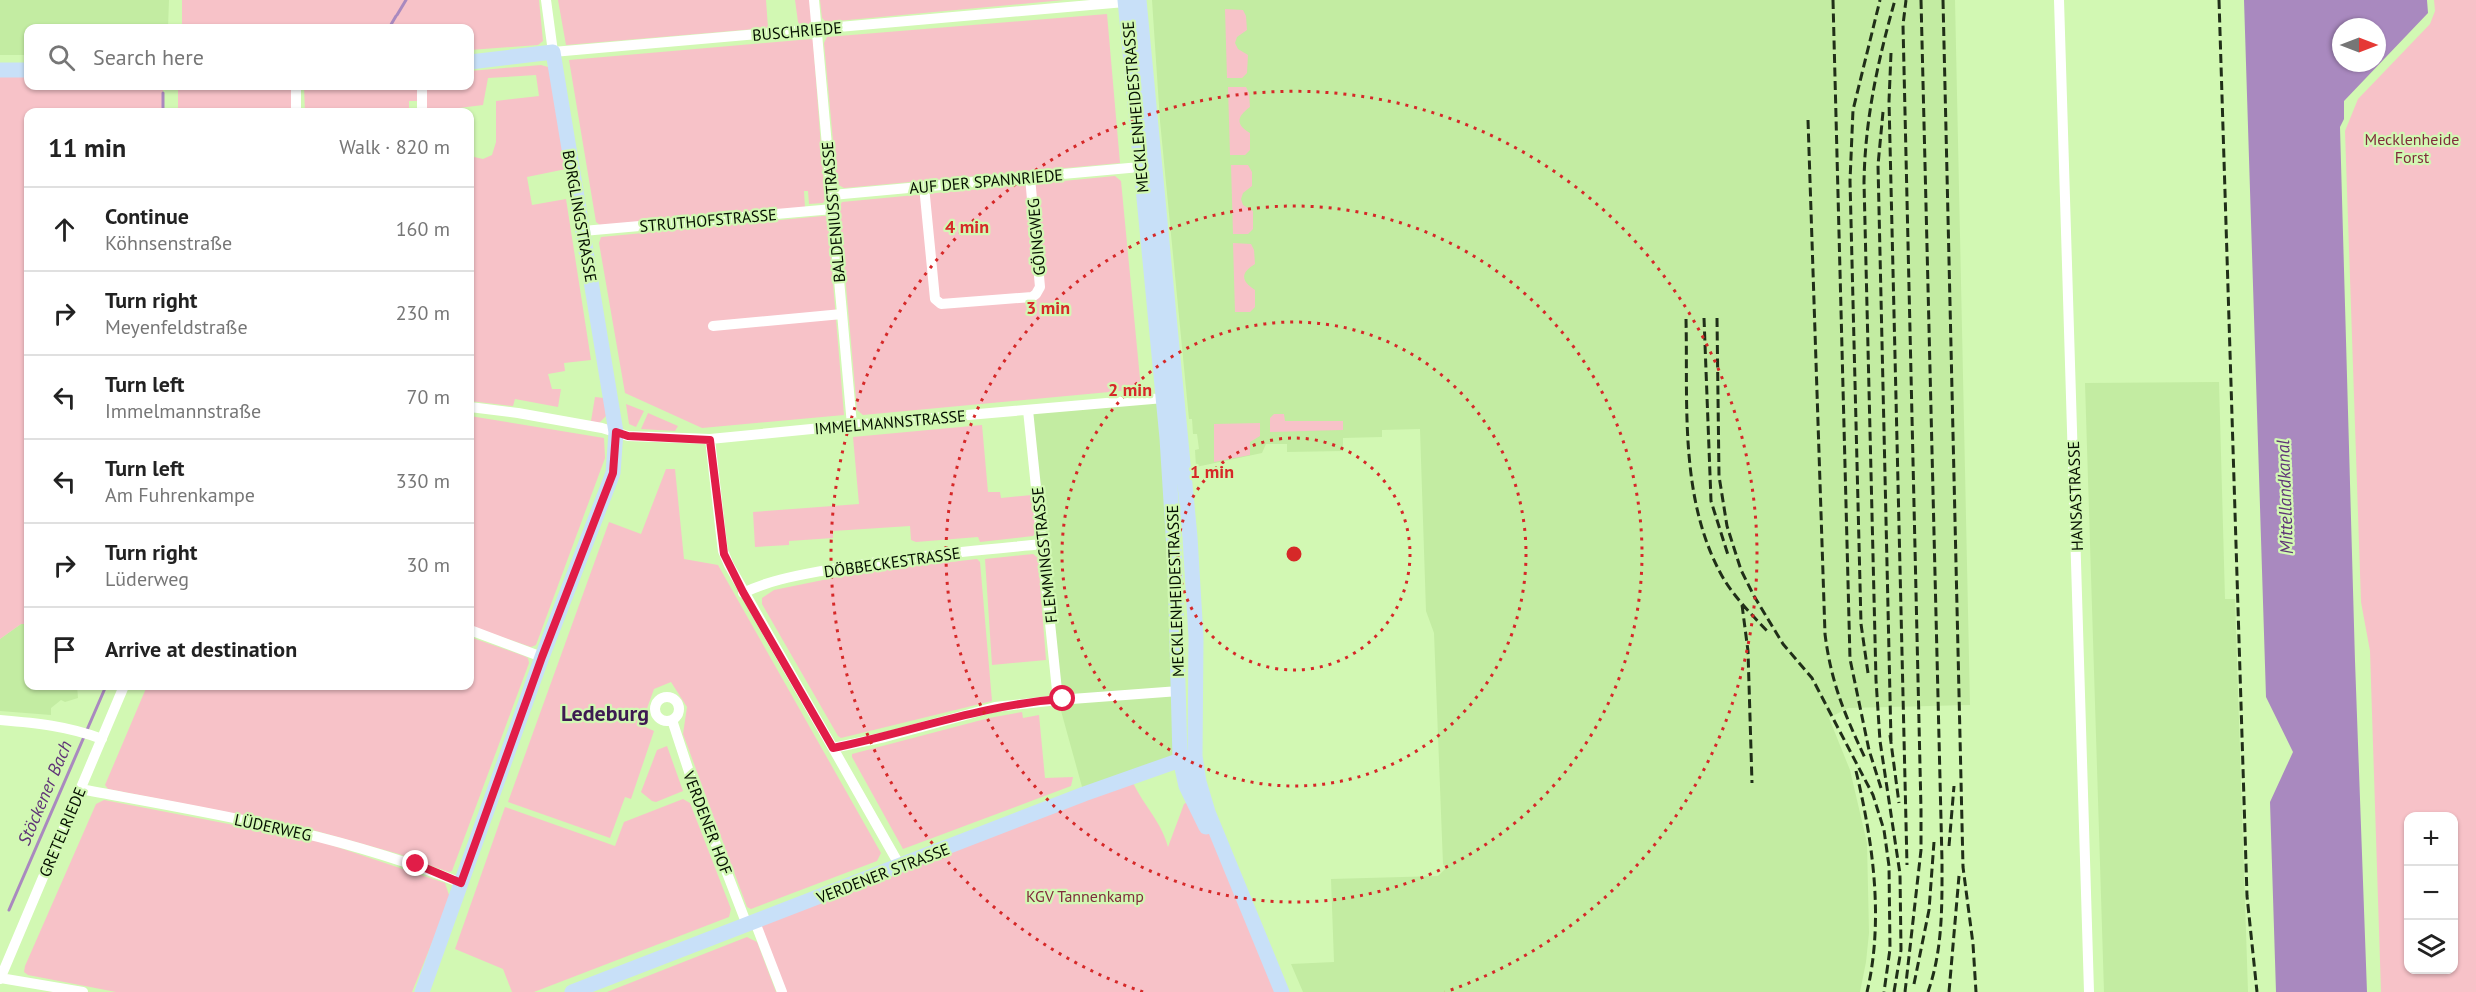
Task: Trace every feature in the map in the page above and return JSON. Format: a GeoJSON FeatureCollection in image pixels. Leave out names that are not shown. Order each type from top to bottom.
{"type":"FeatureCollection","features":[{"type":"Feature","properties":{"kind":"main road","name":"MECKLENHEIDESTRASSE"},"geometry":{"type":"LineString","coordinates":[[1130,1],[1140,167],[1164,399],[1173,518],[1179,691],[1191,800],[1236,883],[1282,992]]}},
{"type":"Feature","properties":{"kind":"main road","name":"MECKLENHEIDESTRASSE"},"geometry":{"type":"LineString","coordinates":[[1130,1],[1176,386],[1190,537],[1196,637],[1188,758]]}},
{"type":"Feature","properties":{"kind":"main road","name":"BUSCHRIEDE"},"geometry":{"type":"LineString","coordinates":[[474,62],[553,52]]}},
{"type":"Feature","properties":{"kind":"main road","name":"BORGLINGSTRASSE"},"geometry":{"type":"LineString","coordinates":[[422,992],[542,657],[613,473],[616,432],[553,52]]}},
{"type":"Feature","properties":{"kind":"main road"},"geometry":{"type":"LineString","coordinates":[[0,70],[24,70]]}},
{"type":"Feature","properties":{"kind":"main road"},"geometry":{"type":"LineString","coordinates":[[1164,399],[1176,386]]}},
{"type":"Feature","properties":{"kind":"main road"},"geometry":{"type":"LineString","coordinates":[[1173,518],[1190,537]]}},
{"type":"Feature","properties":{"kind":"main road","name":"VERDENER STRASSE"},"geometry":{"type":"LineString","coordinates":[[572,992],[1188,758]]}},
{"type":"Feature","properties":{"kind":"street","name":"BORGLINGSTRASSE"},"geometry":{"type":"LineString","coordinates":[[546,0],[553,52]]}},
{"type":"Feature","properties":{"kind":"street","name":"BALDENIUSSTRASSE"},"geometry":{"type":"LineString","coordinates":[[814,0],[852,424]]}},
{"type":"Feature","properties":{"kind":"street","name":"HANSASTRASSE"},"geometry":{"type":"LineString","coordinates":[[2059,0],[2090,992]]}},
{"type":"Feature","properties":{"kind":"street","name":"BUSCHRIEDE"},"geometry":{"type":"LineString","coordinates":[[553,52],[1130,1]]}},
{"type":"Feature","properties":{"kind":"street"},"geometry":{"type":"LineString","coordinates":[[296,90],[296,108]]}},
{"type":"Feature","properties":{"kind":"street"},"geometry":{"type":"LineString","coordinates":[[422,90],[422,108]]}},
{"type":"Feature","properties":{"kind":"street","name":"AUF DER SPANNRIEDE"},"geometry":{"type":"LineString","coordinates":[[832,195],[1140,167]]}},
{"type":"Feature","properties":{"kind":"street","name":"GÖINGWEG"},"geometry":{"type":"LineString","coordinates":[[924,186],[935,298],[941,304],[1020,298],[1036,294],[1040,287],[1030,177]]}},
{"type":"Feature","properties":{"kind":"street","name":"STRUTHOFSTRASSE"},"geometry":{"type":"LineString","coordinates":[[583,231],[834,210]]}},
{"type":"Feature","properties":{"kind":"street"},"geometry":{"type":"LineString","coordinates":[[713,326],[842,314]]}},
{"type":"Feature","properties":{"kind":"street","name":"IMMELMANNSTRASSE"},"geometry":{"type":"LineString","coordinates":[[474,408],[518,413],[628,436],[710,440],[852,424],[1164,399]]}},
{"type":"Feature","properties":{"kind":"street","name":"FLEMMINGSTRASSE"},"geometry":{"type":"LineString","coordinates":[[1028,410],[1058,700]]}},
{"type":"Feature","properties":{"kind":"street"},"geometry":{"type":"LineString","coordinates":[[710,440],[723,551],[743,592],[900,866]]}},
{"type":"Feature","properties":{"kind":"street","name":"DÖBBECKESTRASSE"},"geometry":{"type":"LineString","coordinates":[[743,592],[762,583],[861,564],[1043,544]]}},
{"type":"Feature","properties":{"kind":"street"},"geometry":{"type":"LineString","coordinates":[[474,632],[542,657]]}},
{"type":"Feature","properties":{"kind":"street","name":"GRETELRIEDE"},"geometry":{"type":"LineString","coordinates":[[0,978],[80,789],[99,738],[122,690]]}},
{"type":"Feature","properties":{"kind":"street"},"geometry":{"type":"LineString","coordinates":[[833,748],[885,737],[995,707],[1179,691]]}},
{"type":"Feature","properties":{"kind":"street"},"geometry":{"type":"LineString","coordinates":[[0,720],[57,725],[99,738]]}},
{"type":"Feature","properties":{"kind":"street","name":"VERDENER HOF"},"geometry":{"type":"LineString","coordinates":[[672,720],[694,790],[782,992]]}},
{"type":"Feature","properties":{"kind":"street","name":"LÜDERWEG"},"geometry":{"type":"LineString","coordinates":[[80,789],[273,825],[371,850],[416,864],[461,883]]}},
{"type":"Feature","properties":{"kind":"street"},"geometry":{"type":"LineString","coordinates":[[0,978],[83,992]]}},
{"type":"Feature","properties":{"kind":"shaded area"},"geometry":{"type":"Polygon","coordinates":[[[0,0],[169,0],[168,24],[24,24],[24,55],[0,55],[0,0]]]}},
{"type":"Feature","properties":{"kind":"shaded area"},"geometry":{"type":"Polygon","coordinates":[[[1152,0],[1955,0],[1970,705],[1848,708],[1829,718],[1850,770],[1867,843],[1869,933],[1860,992],[1303,992],[1291,964],[1334,962],[1331,879],[1438,876],[1446,868],[1443,864],[1434,633],[1426,611],[1420,429],[1382,430],[1382,437],[1343,438],[1343,451],[1287,452],[1287,444],[1266,444],[1262,453],[1196,467],[1195,450],[1199,449],[1197,434],[1193,434],[1192,419],[1189,419],[1160,121],[1152,0]]]}},
{"type":"Feature","properties":{"kind":"shaded area"},"geometry":{"type":"Polygon","coordinates":[[[2219,382],[2225,599],[2235,599],[2248,992],[2104,992],[2085,383],[2219,382]]]}},
{"type":"Feature","properties":{"kind":"shaded area"},"geometry":{"type":"Polygon","coordinates":[[[1164,398],[1180,759],[1084,794],[1058,700],[1028,410],[1164,398]]]}},
{"type":"Feature","properties":{"kind":"shaded area"},"geometry":{"type":"Polygon","coordinates":[[[24,624],[24,690],[77,690],[78,698],[65,702],[61,700],[51,708],[51,715],[0,711],[0,639],[24,624]]]}},
{"type":"Feature","properties":{"kind":"green space"},"geometry":{"type":"Polygon","coordinates":[[[182,0],[539,0],[543,41],[538,45],[474,50],[474,24],[182,24],[182,0]]]}},
{"type":"Feature","properties":{"kind":"green space"},"geometry":{"type":"Polygon","coordinates":[[[558,0],[766,0],[768,28],[566,45],[558,0]]]}},
{"type":"Feature","properties":{"kind":"green space"},"geometry":{"type":"Polygon","coordinates":[[[795,0],[811,0],[813,19],[810,24],[800,25],[798,22],[795,0]]]}},
{"type":"Feature","properties":{"kind":"green space"},"geometry":{"type":"Polygon","coordinates":[[[820,0],[1064,0],[826,22],[822,18],[820,0]]]}},
{"type":"Feature","properties":{"kind":"green space","name":"Mecklenheide Forst"},"geometry":{"type":"Polygon","coordinates":[[[2434,0],[2476,0],[2476,992],[2381,992],[2370,651],[2361,602],[2345,131],[2358,99],[2430,24],[2435,11],[2434,0]]]}},
{"type":"Feature","properties":{"kind":"green space"},"geometry":{"type":"Polygon","coordinates":[[[1225,9],[1243,10],[1246,16],[1247,30],[1237,37],[1235,43],[1238,49],[1248,55],[1247,73],[1242,78],[1227,78],[1225,9]]]}},
{"type":"Feature","properties":{"kind":"green space"},"geometry":{"type":"Polygon","coordinates":[[[1107,14],[1120,163],[844,188],[837,184],[824,43],[827,37],[1107,14]]]}},
{"type":"Feature","properties":{"kind":"green space"},"geometry":{"type":"Polygon","coordinates":[[[813,40],[825,200],[823,203],[809,204],[808,191],[804,191],[805,208],[600,225],[596,222],[569,60],[813,40]]]}},
{"type":"Feature","properties":{"kind":"green space"},"geometry":{"type":"Polygon","coordinates":[[[541,65],[548,67],[550,73],[566,169],[527,177],[532,205],[566,199],[591,360],[564,363],[565,371],[548,374],[552,389],[561,389],[558,407],[515,399],[513,406],[474,401],[474,157],[483,159],[492,155],[496,142],[496,101],[539,96],[536,75],[488,78],[483,105],[427,108],[427,90],[474,90],[474,71],[541,65]]]}},
{"type":"Feature","properties":{"kind":"green space"},"geometry":{"type":"Polygon","coordinates":[[[0,70],[24,70],[24,90],[163,90],[163,108],[24,108],[24,624],[0,639],[0,70]]]}},
{"type":"Feature","properties":{"kind":"green space"},"geometry":{"type":"Polygon","coordinates":[[[1228,87],[1246,87],[1249,93],[1250,107],[1240,118],[1242,127],[1250,133],[1250,150],[1245,155],[1230,155],[1228,87]]]}},
{"type":"Feature","properties":{"kind":"green space"},"geometry":{"type":"Polygon","coordinates":[[[178,90],[291,90],[291,108],[178,108],[178,90]]]}},
{"type":"Feature","properties":{"kind":"green space"},"geometry":{"type":"Polygon","coordinates":[[[304,90],[417,90],[418,101],[409,101],[409,108],[305,108],[304,90]]]}},
{"type":"Feature","properties":{"kind":"green space"},"geometry":{"type":"Polygon","coordinates":[[[1231,165],[1248,165],[1252,172],[1252,186],[1243,193],[1241,199],[1243,205],[1253,211],[1253,229],[1248,234],[1233,234],[1231,165]]]}},
{"type":"Feature","properties":{"kind":"green space"},"geometry":{"type":"Polygon","coordinates":[[[1115,176],[1121,181],[1141,389],[863,415],[857,410],[839,207],[842,202],[1115,176]]]}},
{"type":"Feature","properties":{"kind":"green space"},"geometry":{"type":"Polygon","coordinates":[[[826,216],[844,415],[702,428],[625,393],[599,243],[601,237],[826,216]]]}},
{"type":"Feature","properties":{"kind":"green space"},"geometry":{"type":"Polygon","coordinates":[[[1233,243],[1251,244],[1254,250],[1255,264],[1244,277],[1255,290],[1255,307],[1250,312],[1235,312],[1233,243]]]}},
{"type":"Feature","properties":{"kind":"green space"},"geometry":{"type":"Polygon","coordinates":[[[595,397],[604,398],[606,416],[599,423],[591,421],[595,397]]]}},
{"type":"Feature","properties":{"kind":"green space"},"geometry":{"type":"Polygon","coordinates":[[[626,404],[644,411],[636,427],[629,424],[626,404]]]}},
{"type":"Feature","properties":{"kind":"green space"},"geometry":{"type":"Polygon","coordinates":[[[648,413],[678,426],[675,431],[641,429],[648,413]]]}},
{"type":"Feature","properties":{"kind":"green space"},"geometry":{"type":"Polygon","coordinates":[[[1274,414],[1284,414],[1285,421],[1343,421],[1343,430],[1270,432],[1270,418],[1274,414]]]}},
{"type":"Feature","properties":{"kind":"green space"},"geometry":{"type":"Polygon","coordinates":[[[474,417],[604,438],[605,458],[536,645],[531,647],[474,627],[474,417]]]}},
{"type":"Feature","properties":{"kind":"green space"},"geometry":{"type":"Polygon","coordinates":[[[1260,423],[1260,436],[1250,442],[1250,455],[1214,462],[1214,424],[1260,423]]]}},
{"type":"Feature","properties":{"kind":"green space"},"geometry":{"type":"Polygon","coordinates":[[[982,425],[988,492],[1000,492],[1001,498],[1032,495],[1036,533],[1033,536],[980,542],[978,537],[916,542],[911,540],[910,526],[833,531],[833,538],[789,541],[789,545],[755,547],[753,512],[859,504],[853,437],[982,425]]]}},
{"type":"Feature","properties":{"kind":"green space"},"geometry":{"type":"Polygon","coordinates":[[[666,469],[675,469],[684,559],[718,565],[881,853],[877,861],[751,909],[747,907],[683,734],[687,707],[671,682],[654,689],[641,725],[654,731],[631,799],[625,797],[610,838],[508,802],[609,522],[641,534],[666,469]]]}},
{"type":"Feature","properties":{"kind":"green space"},"geometry":{"type":"Polygon","coordinates":[[[1033,554],[1038,558],[1046,660],[992,665],[985,559],[1033,554]]]}},
{"type":"Feature","properties":{"kind":"green space"},"geometry":{"type":"Polygon","coordinates":[[[977,559],[980,562],[992,701],[841,738],[838,736],[762,604],[762,598],[774,590],[862,572],[977,559]]]}},
{"type":"Feature","properties":{"kind":"green space"},"geometry":{"type":"Polygon","coordinates":[[[474,638],[528,658],[529,663],[452,871],[449,872],[399,854],[298,826],[108,789],[105,785],[145,690],[474,690],[474,638]]]}},
{"type":"Feature","properties":{"kind":"green space"},"geometry":{"type":"Polygon","coordinates":[[[1022,712],[1023,718],[1039,715],[1045,778],[1073,777],[1071,786],[903,849],[852,754],[989,718],[1022,712]]]}},
{"type":"Feature","properties":{"kind":"green space"},"geometry":{"type":"Polygon","coordinates":[[[667,746],[683,791],[656,802],[641,792],[657,750],[667,746]]]}},
{"type":"Feature","properties":{"kind":"green space","name":"KGV Tannenkamp"},"geometry":{"type":"Polygon","coordinates":[[[1131,778],[1161,828],[1168,847],[1184,804],[1191,800],[1236,883],[1282,992],[782,992],[755,922],[1131,778]]]}},
{"type":"Feature","properties":{"kind":"green space"},"geometry":{"type":"Polygon","coordinates":[[[683,799],[690,803],[731,909],[729,917],[534,992],[512,992],[503,969],[455,949],[505,807],[615,846],[624,822],[683,799]]]}},
{"type":"Feature","properties":{"kind":"green space"},"geometry":{"type":"Polygon","coordinates":[[[104,800],[322,842],[445,883],[450,898],[412,992],[116,992],[28,975],[24,972],[25,966],[96,804],[104,800]]]}},
{"type":"Feature","properties":{"kind":"green space"},"geometry":{"type":"Polygon","coordinates":[[[747,937],[757,942],[776,992],[607,992],[747,937]]]}},
{"type":"Feature","properties":{"kind":"water","name":"Mittellandkanal"},"geometry":{"type":"Polygon","coordinates":[[[2244,0],[2427,0],[2428,13],[2386,57],[2386,18],[2332,18],[2332,72],[2372,72],[2344,101],[2344,119],[2340,127],[2367,992],[2276,992],[2270,802],[2293,752],[2266,697],[2244,0]]]}},
{"type":"Feature","properties":{"kind":"waterway","name":"Stöckener Bach"},"geometry":{"type":"LineString","coordinates":[[397,15],[406,0]]}},
{"type":"Feature","properties":{"kind":"waterway","name":"Stöckener Bach"},"geometry":{"type":"LineString","coordinates":[[391,24],[396,16]]}},
{"type":"Feature","properties":{"kind":"waterway","name":"Stöckener Bach"},"geometry":{"type":"LineString","coordinates":[[163,93],[163,108]]}},
{"type":"Feature","properties":{"kind":"waterway","name":"Stöckener Bach"},"geometry":{"type":"LineString","coordinates":[[9,910],[104,690]]}},
{"type":"Feature","properties":{"kind":"railway"},"geometry":{"type":"LineString","coordinates":[[1833,0],[1850,659],[1869,750],[1881,788]]}},
{"type":"Feature","properties":{"kind":"railway"},"geometry":{"type":"LineString","coordinates":[[1868,673],[1861,624],[1850,181],[1853,110],[1880,0]]}},
{"type":"Feature","properties":{"kind":"railway"},"geometry":{"type":"LineString","coordinates":[[1894,992],[1901,950],[1900,874],[1880,741],[1876,680],[1864,182],[1867,135],[1874,90],[1895,0]]}},
{"type":"Feature","properties":{"kind":"railway"},"geometry":{"type":"LineString","coordinates":[[1905,992],[1921,850],[1903,25],[1906,0]]}},
{"type":"Feature","properties":{"kind":"railway"},"geometry":{"type":"LineString","coordinates":[[1921,0],[1942,861],[1939,943],[1928,992]]}},
{"type":"Feature","properties":{"kind":"railway"},"geometry":{"type":"LineString","coordinates":[[1943,0],[1963,867],[1973,944],[1976,992]]}},
{"type":"Feature","properties":{"kind":"railway"},"geometry":{"type":"LineString","coordinates":[[2219,0],[2247,896],[2257,992]]}},
{"type":"Feature","properties":{"kind":"railway"},"geometry":{"type":"LineString","coordinates":[[1891,53],[1889,101],[1907,865]]}},
{"type":"Feature","properties":{"kind":"railway"},"geometry":{"type":"LineString","coordinates":[[1883,112],[1878,165],[1891,741]]}},
{"type":"Feature","properties":{"kind":"railway"},"geometry":{"type":"LineString","coordinates":[[1808,120],[1825,634],[1839,697],[1865,758]]}},
{"type":"Feature","properties":{"kind":"railway"},"geometry":{"type":"LineString","coordinates":[[1704,318],[1711,501],[1728,555]]}},
{"type":"Feature","properties":{"kind":"railway"},"geometry":{"type":"LineString","coordinates":[[1717,318],[1719,476],[1727,526],[1741,570],[1754,596],[1783,644],[1812,678],[1873,795],[1884,830],[1889,866],[1890,949],[1884,992]]}},
{"type":"Feature","properties":{"kind":"railway"},"geometry":{"type":"LineString","coordinates":[[1686,319],[1689,450],[1692,483],[1699,515],[1708,546],[1722,576],[1738,599],[1769,633]]}},
{"type":"Feature","properties":{"kind":"railway"},"geometry":{"type":"LineString","coordinates":[[1742,605],[1748,651],[1752,783]]}},
{"type":"Feature","properties":{"kind":"railway"},"geometry":{"type":"LineString","coordinates":[[1890,735],[1899,803]]}},
{"type":"Feature","properties":{"kind":"railway"},"geometry":{"type":"LineString","coordinates":[[1856,771],[1867,825],[1874,881],[1875,937],[1867,992]]}},
{"type":"Feature","properties":{"kind":"railway"},"geometry":{"type":"LineString","coordinates":[[1949,846],[1954,786]]}},
{"type":"Feature","properties":{"kind":"railway"},"geometry":{"type":"LineString","coordinates":[[1914,984],[1929,910],[1934,842]]}},
{"type":"Feature","properties":{"kind":"railway"},"geometry":{"type":"LineString","coordinates":[[1949,992],[1959,876]]}},
{"type":"Feature","properties":{"kind":"district","name":"Ledeburg"},"geometry":{"type":"Point","coordinates":[605,713]}},
{"type":"Feature","properties":{"kind":"route"},"geometry":{"type":"LineString","coordinates":[[416,864],[461,883],[542,657],[613,473],[616,432],[628,436],[710,440],[724,554],[743,592],[833,748],[885,737],[995,707],[1063,699]]}}]}
